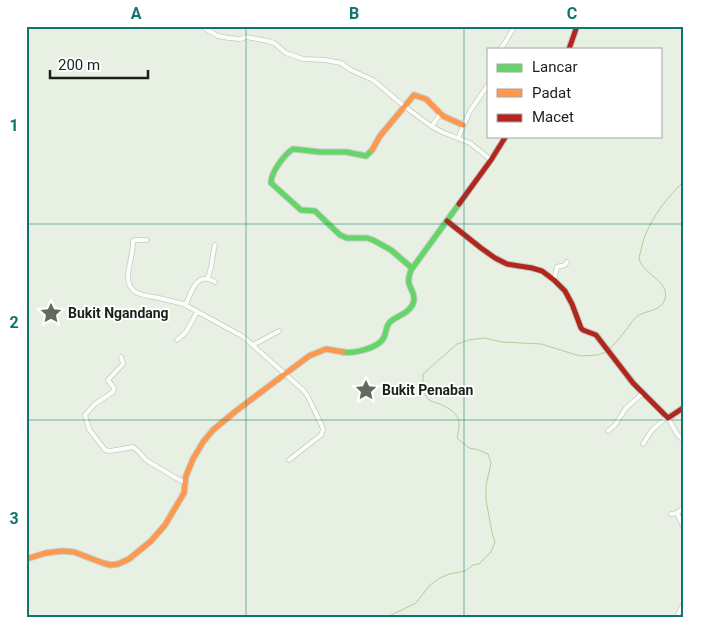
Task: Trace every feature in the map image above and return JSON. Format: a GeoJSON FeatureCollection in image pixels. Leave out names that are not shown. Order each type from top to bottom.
{"type":"FeatureCollection","features":[{"type":"Feature","properties":{"kind":"street"},"geometry":{"type":"LineString","coordinates":[[201,26],[218,36],[240,39],[246,37],[268,41],[274,43],[286,53],[303,59],[341,63],[373,80],[432,126],[470,143],[491,160]]}},
{"type":"Feature","properties":{"kind":"street"},"geometry":{"type":"LineString","coordinates":[[501,48],[515,26]]}},
{"type":"Feature","properties":{"kind":"street"},"geometry":{"type":"LineString","coordinates":[[569,48],[578,26]]}},
{"type":"Feature","properties":{"kind":"street"},"geometry":{"type":"LineString","coordinates":[[458,138],[476,101],[487,86]]}},
{"type":"Feature","properties":{"kind":"street"},"geometry":{"type":"LineString","coordinates":[[412,268],[376,242],[369,239],[351,239],[337,233],[315,211],[298,208],[270,183],[271,179],[289,151],[293,149],[346,152],[366,156],[414,95],[426,99],[449,119],[463,125]]}},
{"type":"Feature","properties":{"kind":"street"},"geometry":{"type":"LineString","coordinates":[[432,126],[441,113]]}},
{"type":"Feature","properties":{"kind":"street"},"geometry":{"type":"LineString","coordinates":[[26,559],[50,552],[66,551],[103,563],[114,565],[123,563],[155,537],[163,528],[183,495],[187,475],[196,454],[210,433],[306,357],[324,348],[344,353],[353,353],[382,340],[388,324],[406,313],[413,304],[413,293],[407,280],[408,274],[491,160],[505,138]]}},
{"type":"Feature","properties":{"kind":"street"},"geometry":{"type":"LineString","coordinates":[[447,221],[478,246],[501,261],[514,266],[536,268],[554,280],[573,305],[581,328],[596,335],[642,394],[667,418],[683,440]]}},
{"type":"Feature","properties":{"kind":"street"},"geometry":{"type":"LineString","coordinates":[[147,240],[133,241],[133,252],[128,277],[129,283],[138,294],[186,305],[244,337],[307,395],[323,430],[321,435],[289,460]]}},
{"type":"Feature","properties":{"kind":"street"},"geometry":{"type":"LineString","coordinates":[[207,279],[211,272],[215,245]]}},
{"type":"Feature","properties":{"kind":"street"},"geometry":{"type":"LineString","coordinates":[[554,280],[557,267],[566,265],[567,262]]}},
{"type":"Feature","properties":{"kind":"street"},"geometry":{"type":"LineString","coordinates":[[186,305],[199,281],[207,279],[215,282]]}},
{"type":"Feature","properties":{"kind":"street"},"geometry":{"type":"LineString","coordinates":[[177,340],[186,332],[197,312]]}},
{"type":"Feature","properties":{"kind":"street"},"geometry":{"type":"LineString","coordinates":[[252,344],[279,331]]}},
{"type":"Feature","properties":{"kind":"street"},"geometry":{"type":"LineString","coordinates":[[121,357],[123,360],[122,364],[108,380],[114,388],[113,392],[95,404],[86,415],[89,429],[105,450],[110,451],[133,447],[146,460],[186,483]]}},
{"type":"Feature","properties":{"kind":"street"},"geometry":{"type":"LineString","coordinates":[[608,431],[615,425],[626,408],[642,394]]}},
{"type":"Feature","properties":{"kind":"street"},"geometry":{"type":"LineString","coordinates":[[643,444],[652,430],[683,408]]}},
{"type":"Feature","properties":{"kind":"street"},"geometry":{"type":"LineString","coordinates":[[671,514],[683,508]]}},
{"type":"Feature","properties":{"kind":"street"},"geometry":{"type":"LineString","coordinates":[[677,512],[683,526]]}},
{"type":"Feature","properties":{"kind":"street"},"geometry":{"type":"LineString","coordinates":[[676,618],[683,605]]}},
{"type":"Feature","properties":{"kind":"waterway"},"geometry":{"type":"LineString","coordinates":[[609,349],[636,317],[656,309],[665,299],[665,293],[660,282],[645,269],[639,257],[643,240],[651,222],[669,197],[683,182]]}},
{"type":"Feature","properties":{"kind":"waterway"},"geometry":{"type":"LineString","coordinates":[[385,618],[416,603],[430,585],[440,578],[465,571],[473,565],[479,564],[491,552],[495,542],[486,500],[486,486],[491,463],[488,454],[469,448],[457,438],[458,417],[451,410],[430,401],[425,395],[423,374],[457,344],[484,338],[502,342],[541,344],[580,356],[598,355],[606,352]]}},
{"type":"Feature","properties":{"kind":"traffic: fast"},"geometry":{"type":"LineString","coordinates":[[372,150],[366,156],[346,152],[293,149],[279,164],[273,174],[271,183],[301,210],[315,211],[340,235],[347,238],[367,238],[373,240],[391,250],[412,268]]}},
{"type":"Feature","properties":{"kind":"traffic: fast"},"geometry":{"type":"LineString","coordinates":[[343,352],[359,351],[376,345],[383,339],[389,323],[411,308],[414,300],[409,284],[411,270],[459,204]]}},
{"type":"Feature","properties":{"kind":"traffic: slow"},"geometry":{"type":"LineString","coordinates":[[372,150],[380,136],[414,95],[426,99],[443,116],[463,125]]}},
{"type":"Feature","properties":{"kind":"traffic: slow"},"geometry":{"type":"LineString","coordinates":[[26,559],[46,553],[62,551],[74,552],[111,565],[129,559],[151,541],[165,525],[184,493],[186,476],[193,459],[213,430],[309,356],[326,349],[343,352]]}},
{"type":"Feature","properties":{"kind":"traffic: jam"},"geometry":{"type":"LineString","coordinates":[[569,48],[577,26]]}},
{"type":"Feature","properties":{"kind":"traffic: jam"},"geometry":{"type":"LineString","coordinates":[[459,204],[505,138]]}},
{"type":"Feature","properties":{"kind":"traffic: jam"},"geometry":{"type":"LineString","coordinates":[[447,221],[495,258],[507,264],[542,271],[554,280],[565,291],[581,328],[596,335],[633,383],[668,418],[683,408]]}},
{"type":"Feature","properties":{"kind":"place","name":"Bukit Ngandang"},"geometry":{"type":"Point","coordinates":[51,313]}},
{"type":"Feature","properties":{"kind":"place","name":"Bukit Penaban"},"geometry":{"type":"Point","coordinates":[366,390]}}]}
